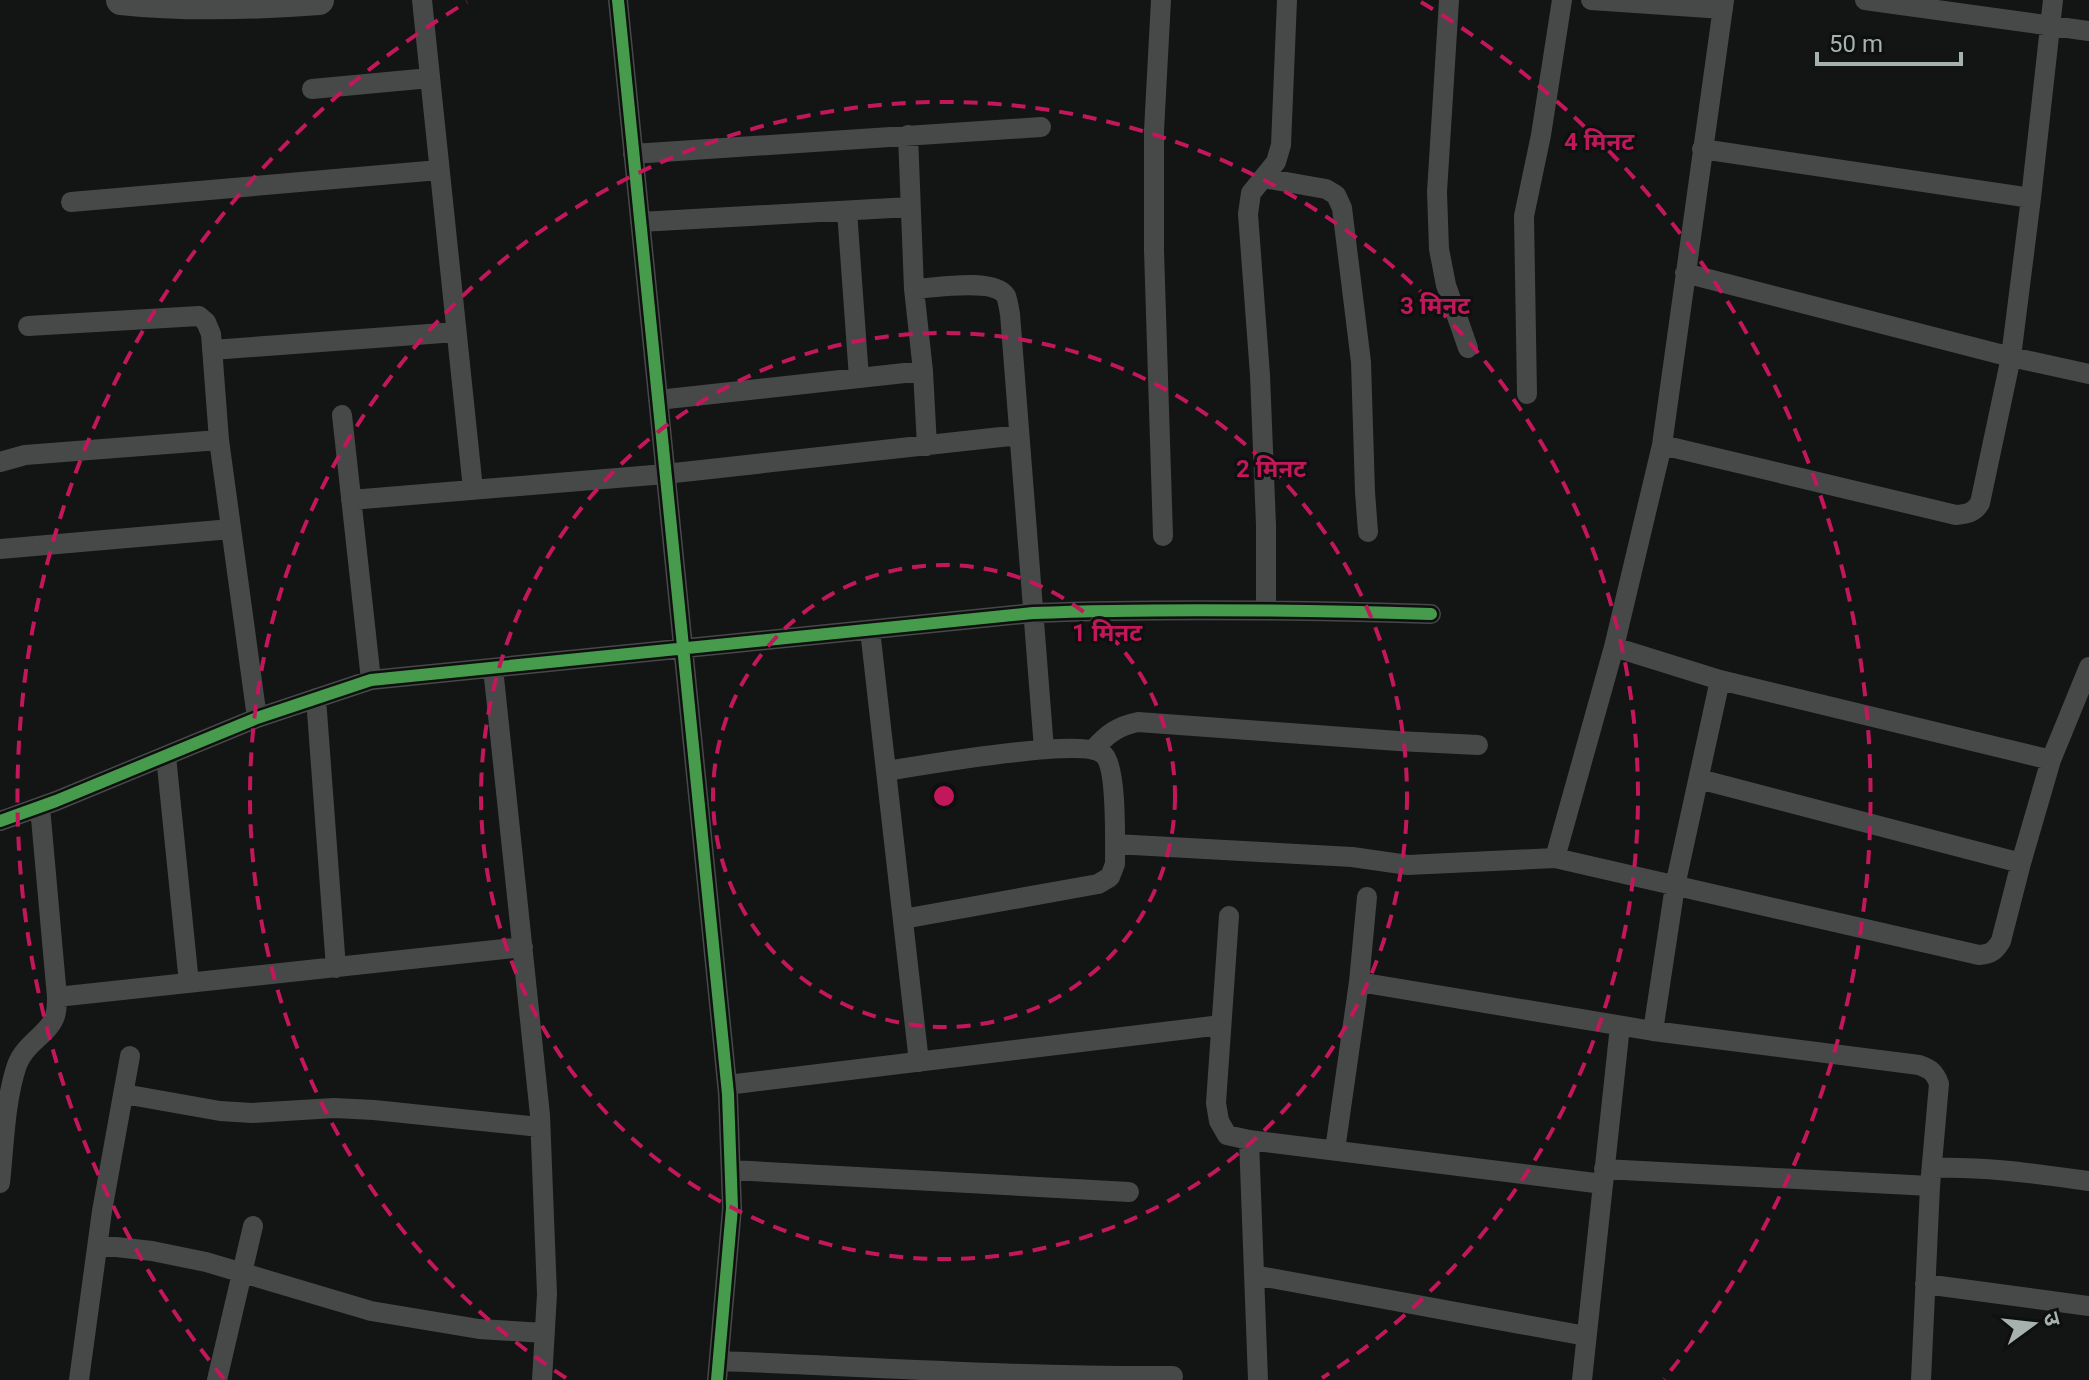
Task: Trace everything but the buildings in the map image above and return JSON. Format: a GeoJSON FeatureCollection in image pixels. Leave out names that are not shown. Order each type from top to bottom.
{"type":"FeatureCollection","features":[{"type":"Feature","properties":{"kind":"street"},"geometry":{"type":"LineString","coordinates":[[121,0],[263,4],[319,0]]}},
{"type":"Feature","properties":{"kind":"street"},"geometry":{"type":"LineString","coordinates":[[422,0],[473,489]]}},
{"type":"Feature","properties":{"kind":"street"},"geometry":{"type":"LineString","coordinates":[[618,0],[727,1085],[732,1208],[718,1370],[1173,1376]]}},
{"type":"Feature","properties":{"kind":"street"},"geometry":{"type":"LineString","coordinates":[[1161,0],[1154,131],[1154,250],[1163,536]]}},
{"type":"Feature","properties":{"kind":"street"},"geometry":{"type":"LineString","coordinates":[[1266,610],[1260,375],[1248,214],[1251,193],[1276,162],[1281,145],[1287,0]]}},
{"type":"Feature","properties":{"kind":"street"},"geometry":{"type":"LineString","coordinates":[[1449,0],[1437,192],[1439,249],[1446,285],[1468,348]]}},
{"type":"Feature","properties":{"kind":"street"},"geometry":{"type":"LineString","coordinates":[[1527,394],[1524,216],[1541,135],[1562,0]]}},
{"type":"Feature","properties":{"kind":"street"},"geometry":{"type":"LineString","coordinates":[[1555,858],[1614,647],[1662,445],[1723,4],[1591,0]]}},
{"type":"Feature","properties":{"kind":"street"},"geometry":{"type":"LineString","coordinates":[[1865,0],[2089,31]]}},
{"type":"Feature","properties":{"kind":"street"},"geometry":{"type":"LineString","coordinates":[[1662,445],[1956,515],[1969,514],[1977,509],[2011,357],[2053,0]]}},
{"type":"Feature","properties":{"kind":"street"},"geometry":{"type":"LineString","coordinates":[[312,89],[430,78]]}},
{"type":"Feature","properties":{"kind":"street"},"geometry":{"type":"LineString","coordinates":[[633,154],[1041,127]]}},
{"type":"Feature","properties":{"kind":"street"},"geometry":{"type":"LineString","coordinates":[[908,135],[914,289],[927,446]]}},
{"type":"Feature","properties":{"kind":"street"},"geometry":{"type":"LineString","coordinates":[[1702,149],[2031,198]]}},
{"type":"Feature","properties":{"kind":"street"},"geometry":{"type":"LineString","coordinates":[[71,202],[439,170]]}},
{"type":"Feature","properties":{"kind":"street"},"geometry":{"type":"LineString","coordinates":[[1263,178],[1326,189],[1336,195],[1342,208],[1361,362],[1368,532]]}},
{"type":"Feature","properties":{"kind":"street"},"geometry":{"type":"LineString","coordinates":[[640,222],[910,207]]}},
{"type":"Feature","properties":{"kind":"street"},"geometry":{"type":"LineString","coordinates":[[847,211],[859,378]]}},
{"type":"Feature","properties":{"kind":"street"},"geometry":{"type":"LineString","coordinates":[[1685,273],[2011,357],[2089,374]]}},
{"type":"Feature","properties":{"kind":"street"},"geometry":{"type":"LineString","coordinates":[[914,289],[985,285],[999,288],[1007,297],[1044,749]]}},
{"type":"Feature","properties":{"kind":"street"},"geometry":{"type":"LineString","coordinates":[[28,326],[199,316],[206,322],[211,334],[219,440],[257,718]]}},
{"type":"Feature","properties":{"kind":"street"},"geometry":{"type":"LineString","coordinates":[[212,350],[456,332]]}},
{"type":"Feature","properties":{"kind":"street"},"geometry":{"type":"LineString","coordinates":[[658,400],[923,371]]}},
{"type":"Feature","properties":{"kind":"street"},"geometry":{"type":"LineString","coordinates":[[342,415],[371,680]]}},
{"type":"Feature","properties":{"kind":"street"},"geometry":{"type":"LineString","coordinates":[[351,500],[665,474],[1019,435]]}},
{"type":"Feature","properties":{"kind":"street"},"geometry":{"type":"LineString","coordinates":[[0,462],[25,455],[219,440]]}},
{"type":"Feature","properties":{"kind":"street"},"geometry":{"type":"LineString","coordinates":[[0,549],[231,529]]}},
{"type":"Feature","properties":{"kind":"street"},"geometry":{"type":"LineString","coordinates":[[0,821],[257,718],[371,680],[1033,613],[1140,609],[1431,614]]}},
{"type":"Feature","properties":{"kind":"street"},"geometry":{"type":"LineString","coordinates":[[870,630],[919,1062]]}},
{"type":"Feature","properties":{"kind":"street"},"geometry":{"type":"LineString","coordinates":[[1614,647],[1720,680],[2051,760]]}},
{"type":"Feature","properties":{"kind":"street"},"geometry":{"type":"LineString","coordinates":[[1115,844],[1352,857],[1408,865],[1555,858],[1989,955],[2001,941],[2051,760],[2089,667]]}},
{"type":"Feature","properties":{"kind":"street"},"geometry":{"type":"LineString","coordinates":[[493,668],[540,1127],[547,1294],[542,1380]]}},
{"type":"Feature","properties":{"kind":"street"},"geometry":{"type":"LineString","coordinates":[[1653,1031],[1675,886],[1720,680]]}},
{"type":"Feature","properties":{"kind":"street"},"geometry":{"type":"LineString","coordinates":[[316,698],[336,968]]}},
{"type":"Feature","properties":{"kind":"street"},"geometry":{"type":"LineString","coordinates":[[1093,750],[1109,732],[1138,722],[1478,745]]}},
{"type":"Feature","properties":{"kind":"street"},"geometry":{"type":"LineString","coordinates":[[886,771],[1044,749],[1093,750],[1104,755],[1112,771],[1115,864],[1110,877],[1098,884],[903,919]]}},
{"type":"Feature","properties":{"kind":"street"},"geometry":{"type":"LineString","coordinates":[[166,756],[189,983]]}},
{"type":"Feature","properties":{"kind":"street"},"geometry":{"type":"LineString","coordinates":[[1699,779],[2021,863]]}},
{"type":"Feature","properties":{"kind":"street"},"geometry":{"type":"LineString","coordinates":[[0,1183],[16,1068],[22,1054],[55,1016],[57,997],[40,807]]}},
{"type":"Feature","properties":{"kind":"street"},"geometry":{"type":"LineString","coordinates":[[1335,1150],[1359,982],[1367,897]]}},
{"type":"Feature","properties":{"kind":"street"},"geometry":{"type":"LineString","coordinates":[[1229,916],[1216,1103],[1219,1121],[1227,1135],[1335,1150],[1603,1176],[1931,1177],[1977,1168],[2089,1181]]}},
{"type":"Feature","properties":{"kind":"street"},"geometry":{"type":"LineString","coordinates":[[57,997],[523,947]]}},
{"type":"Feature","properties":{"kind":"street"},"geometry":{"type":"LineString","coordinates":[[1359,982],[1620,1026],[1931,1069],[1939,1084],[1921,1380]]}},
{"type":"Feature","properties":{"kind":"street"},"geometry":{"type":"LineString","coordinates":[[727,1085],[1221,1025]]}},
{"type":"Feature","properties":{"kind":"street"},"geometry":{"type":"LineString","coordinates":[[1582,1380],[1620,1026]]}},
{"type":"Feature","properties":{"kind":"street"},"geometry":{"type":"LineString","coordinates":[[79,1380],[130,1056]]}},
{"type":"Feature","properties":{"kind":"street"},"geometry":{"type":"LineString","coordinates":[[124,1094],[220,1111],[374,1110],[540,1127]]}},
{"type":"Feature","properties":{"kind":"street"},"geometry":{"type":"LineString","coordinates":[[1249,1140],[1258,1380]]}},
{"type":"Feature","properties":{"kind":"street"},"geometry":{"type":"LineString","coordinates":[[732,1170],[1129,1192]]}},
{"type":"Feature","properties":{"kind":"street"},"geometry":{"type":"LineString","coordinates":[[217,1380],[253,1226]]}},
{"type":"Feature","properties":{"kind":"street"},"geometry":{"type":"LineString","coordinates":[[98,1245],[152,1251],[206,1262],[371,1311],[479,1329],[545,1333]]}},
{"type":"Feature","properties":{"kind":"street"},"geometry":{"type":"LineString","coordinates":[[1254,1275],[1586,1336]]}},
{"type":"Feature","properties":{"kind":"street"},"geometry":{"type":"LineString","coordinates":[[1925,1284],[2089,1306]]}},
{"type":"Feature","properties":{"kind":"cycle path"},"geometry":{"type":"LineString","coordinates":[[618,0],[728,1094],[732,1208],[717,1380]]}},
{"type":"Feature","properties":{"kind":"cycle path"},"geometry":{"type":"LineString","coordinates":[[0,821],[257,718],[371,680],[1033,613],[1232,610],[1431,614]]}}]}
